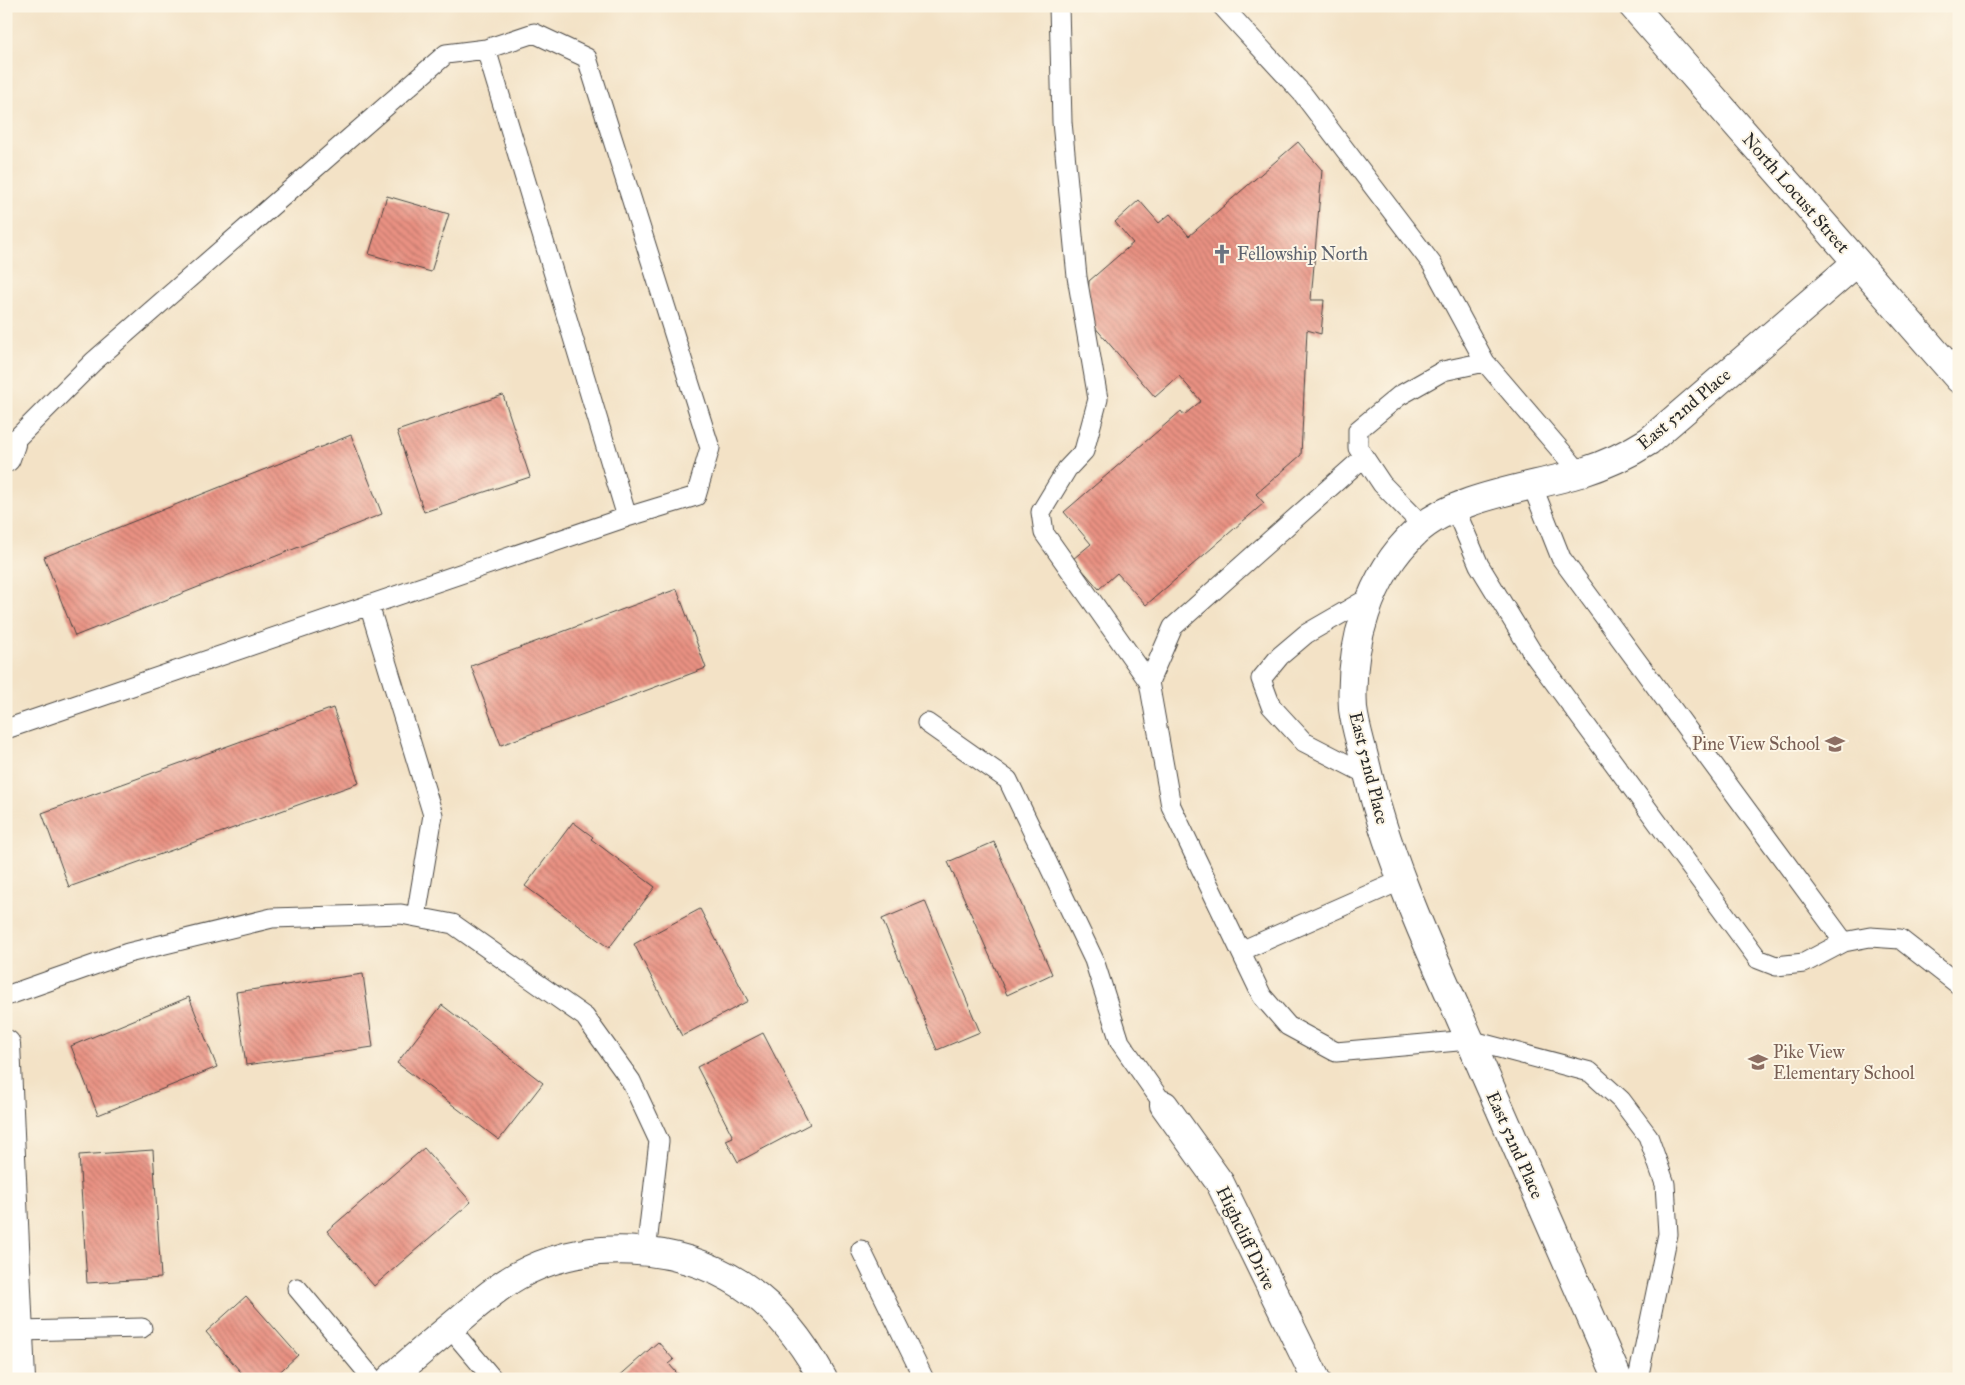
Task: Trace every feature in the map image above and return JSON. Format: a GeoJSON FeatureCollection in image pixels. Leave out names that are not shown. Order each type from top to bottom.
{"type":"FeatureCollection","features":[{"type":"Feature","properties":{"kind":"street","name":"North Locust Street"},"geometry":{"type":"LineString","coordinates":[[1633,6],[1959,379]]}},
{"type":"Feature","properties":{"kind":"street","name":"East 52nd Place"},"geometry":{"type":"LineString","coordinates":[[1618,1379],[1469,1040],[1392,856],[1368,775],[1353,711],[1354,674],[1362,622],[1372,596],[1390,562],[1423,526],[1455,509],[1488,496],[1580,473],[1625,456],[1649,441],[1856,262]]}},
{"type":"Feature","properties":{"kind":"street"},"geometry":{"type":"LineString","coordinates":[[6,1044],[21,1379]]}},
{"type":"Feature","properties":{"kind":"street","name":"Highcliff Drive"},"geometry":{"type":"LineString","coordinates":[[1164,1105],[1220,1184],[1316,1379]]}},
{"type":"Feature","properties":{"kind":"street"},"geometry":{"type":"LineString","coordinates":[[390,1379],[495,1290],[518,1276],[536,1267],[575,1254],[630,1251],[674,1257],[707,1267],[742,1285],[774,1311],[797,1336],[823,1379]]}},
{"type":"Feature","properties":{"kind":"lane"},"geometry":{"type":"LineString","coordinates":[[1059,6],[1062,122],[1077,277],[1098,399],[1084,451],[1067,469],[1041,512],[1044,533],[1149,682],[1171,806],[1262,996],[1288,1026],[1336,1052],[1469,1040],[1590,1072],[1621,1100],[1648,1136],[1665,1184],[1668,1234],[1638,1379]]}},
{"type":"Feature","properties":{"kind":"lane"},"geometry":{"type":"LineString","coordinates":[[1222,6],[1302,94],[1432,264],[1485,362],[1580,473]]}},
{"type":"Feature","properties":{"kind":"lane"},"geometry":{"type":"LineString","coordinates":[[6,729],[627,517],[696,496],[710,448],[587,58],[534,33],[486,49],[446,54],[93,362],[8,451]]}},
{"type":"Feature","properties":{"kind":"lane"},"geometry":{"type":"LineString","coordinates":[[486,49],[627,517]]}},
{"type":"Feature","properties":{"kind":"lane"},"geometry":{"type":"LineString","coordinates":[[1423,526],[1382,484],[1358,448],[1358,430],[1399,396],[1443,371],[1485,362]]}},
{"type":"Feature","properties":{"kind":"lane"},"geometry":{"type":"LineString","coordinates":[[1149,682],[1173,627],[1364,457]]}},
{"type":"Feature","properties":{"kind":"lane"},"geometry":{"type":"LineString","coordinates":[[1532,485],[1560,558],[1844,942]]}},
{"type":"Feature","properties":{"kind":"lane"},"geometry":{"type":"LineString","coordinates":[[1455,509],[1479,565],[1532,652],[1758,958],[1776,966],[1804,963],[1844,942],[1870,937],[1900,938],[1959,985]]}},
{"type":"Feature","properties":{"kind":"lane"},"geometry":{"type":"LineString","coordinates":[[1368,775],[1304,742],[1271,706],[1261,679],[1280,656],[1306,634],[1372,596]]}},
{"type":"Feature","properties":{"kind":"lane"},"geometry":{"type":"LineString","coordinates":[[369,605],[433,815],[416,917]]}},
{"type":"Feature","properties":{"kind":"lane"},"geometry":{"type":"LineString","coordinates":[[927,724],[1008,780],[1094,960],[1120,1042],[1164,1105]]}},
{"type":"Feature","properties":{"kind":"lane"},"geometry":{"type":"LineString","coordinates":[[1241,951],[1402,880]]}},
{"type":"Feature","properties":{"kind":"lane"},"geometry":{"type":"LineString","coordinates":[[6,996],[128,953],[272,918],[401,914],[453,924],[585,1017],[632,1081],[659,1141],[646,1253]]}},
{"type":"Feature","properties":{"kind":"lane"},"geometry":{"type":"LineString","coordinates":[[861,1250],[924,1379]]}},
{"type":"Feature","properties":{"kind":"lane"},"geometry":{"type":"LineString","coordinates":[[297,1288],[372,1379]]}},
{"type":"Feature","properties":{"kind":"lane"},"geometry":{"type":"LineString","coordinates":[[19,1331],[142,1328]]}},
{"type":"Feature","properties":{"kind":"lane"},"geometry":{"type":"LineString","coordinates":[[450,1328],[493,1379]]}},
{"type":"Feature","properties":{"kind":"building"},"geometry":{"type":"Polygon","coordinates":[[[1298,142],[1322,170],[1311,300],[1324,300],[1321,334],[1307,330],[1301,455],[1256,494],[1264,503],[1146,605],[1117,573],[1099,589],[1073,559],[1091,544],[1064,512],[1181,411],[1184,415],[1201,401],[1179,376],[1155,397],[1087,318],[1089,281],[1133,243],[1115,222],[1139,200],[1159,223],[1170,214],[1189,236],[1298,142]]]}},
{"type":"Feature","properties":{"kind":"building"},"geometry":{"type":"Polygon","coordinates":[[[387,196],[449,214],[431,272],[369,254],[387,196]]]}},
{"type":"Feature","properties":{"kind":"building"},"geometry":{"type":"Polygon","coordinates":[[[503,395],[530,477],[424,512],[397,431],[503,395]]]}},
{"type":"Feature","properties":{"kind":"building"},"geometry":{"type":"Polygon","coordinates":[[[351,435],[382,514],[75,636],[44,557],[351,435]]]}},
{"type":"Feature","properties":{"kind":"building"},"geometry":{"type":"Polygon","coordinates":[[[677,589],[706,668],[501,745],[471,666],[677,589]]]}},
{"type":"Feature","properties":{"kind":"building"},"geometry":{"type":"Polygon","coordinates":[[[333,708],[359,783],[69,887],[42,813],[333,708]]]}},
{"type":"Feature","properties":{"kind":"building"},"geometry":{"type":"Polygon","coordinates":[[[573,822],[593,837],[591,839],[655,887],[609,948],[525,886],[573,822]]]}},
{"type":"Feature","properties":{"kind":"building"},"geometry":{"type":"Polygon","coordinates":[[[994,842],[1052,974],[1007,995],[948,862],[994,842]]]}},
{"type":"Feature","properties":{"kind":"building"},"geometry":{"type":"Polygon","coordinates":[[[925,901],[980,1032],[937,1050],[882,919],[925,901]]]}},
{"type":"Feature","properties":{"kind":"building"},"geometry":{"type":"Polygon","coordinates":[[[700,909],[748,1001],[682,1036],[634,944],[700,909]]]}},
{"type":"Feature","properties":{"kind":"building"},"geometry":{"type":"Polygon","coordinates":[[[363,974],[373,1047],[246,1065],[236,992],[363,974]]]}},
{"type":"Feature","properties":{"kind":"building"},"geometry":{"type":"Polygon","coordinates":[[[189,997],[217,1067],[98,1115],[71,1046],[189,997]]]}},
{"type":"Feature","properties":{"kind":"building"},"geometry":{"type":"Polygon","coordinates":[[[442,1005],[543,1083],[499,1140],[397,1063],[442,1005]]]}},
{"type":"Feature","properties":{"kind":"building"},"geometry":{"type":"Polygon","coordinates":[[[763,1033],[810,1124],[738,1162],[726,1140],[733,1137],[697,1067],[763,1033]]]}},
{"type":"Feature","properties":{"kind":"building"},"geometry":{"type":"Polygon","coordinates":[[[424,1148],[471,1202],[374,1286],[327,1231],[424,1148]]]}},
{"type":"Feature","properties":{"kind":"building"},"geometry":{"type":"Polygon","coordinates":[[[153,1150],[161,1278],[87,1283],[79,1155],[153,1150]]]}},
{"type":"Feature","properties":{"kind":"building"},"geometry":{"type":"Polygon","coordinates":[[[246,1296],[298,1355],[272,1379],[247,1379],[206,1332],[246,1296]]]}},
{"type":"Feature","properties":{"kind":"building"},"geometry":{"type":"Polygon","coordinates":[[[658,1342],[674,1360],[669,1364],[682,1379],[616,1379],[658,1342]]]}},
{"type":"Feature","properties":{"kind":"place","name":"Fellowship North"},"geometry":{"type":"Point","coordinates":[1222,254]}},
{"type":"Feature","properties":{"kind":"place","name":"Pine View School"},"geometry":{"type":"Point","coordinates":[1835,744]}},
{"type":"Feature","properties":{"kind":"place","name":"Pike View Elementary School"},"geometry":{"type":"Point","coordinates":[1758,1062]}}]}
